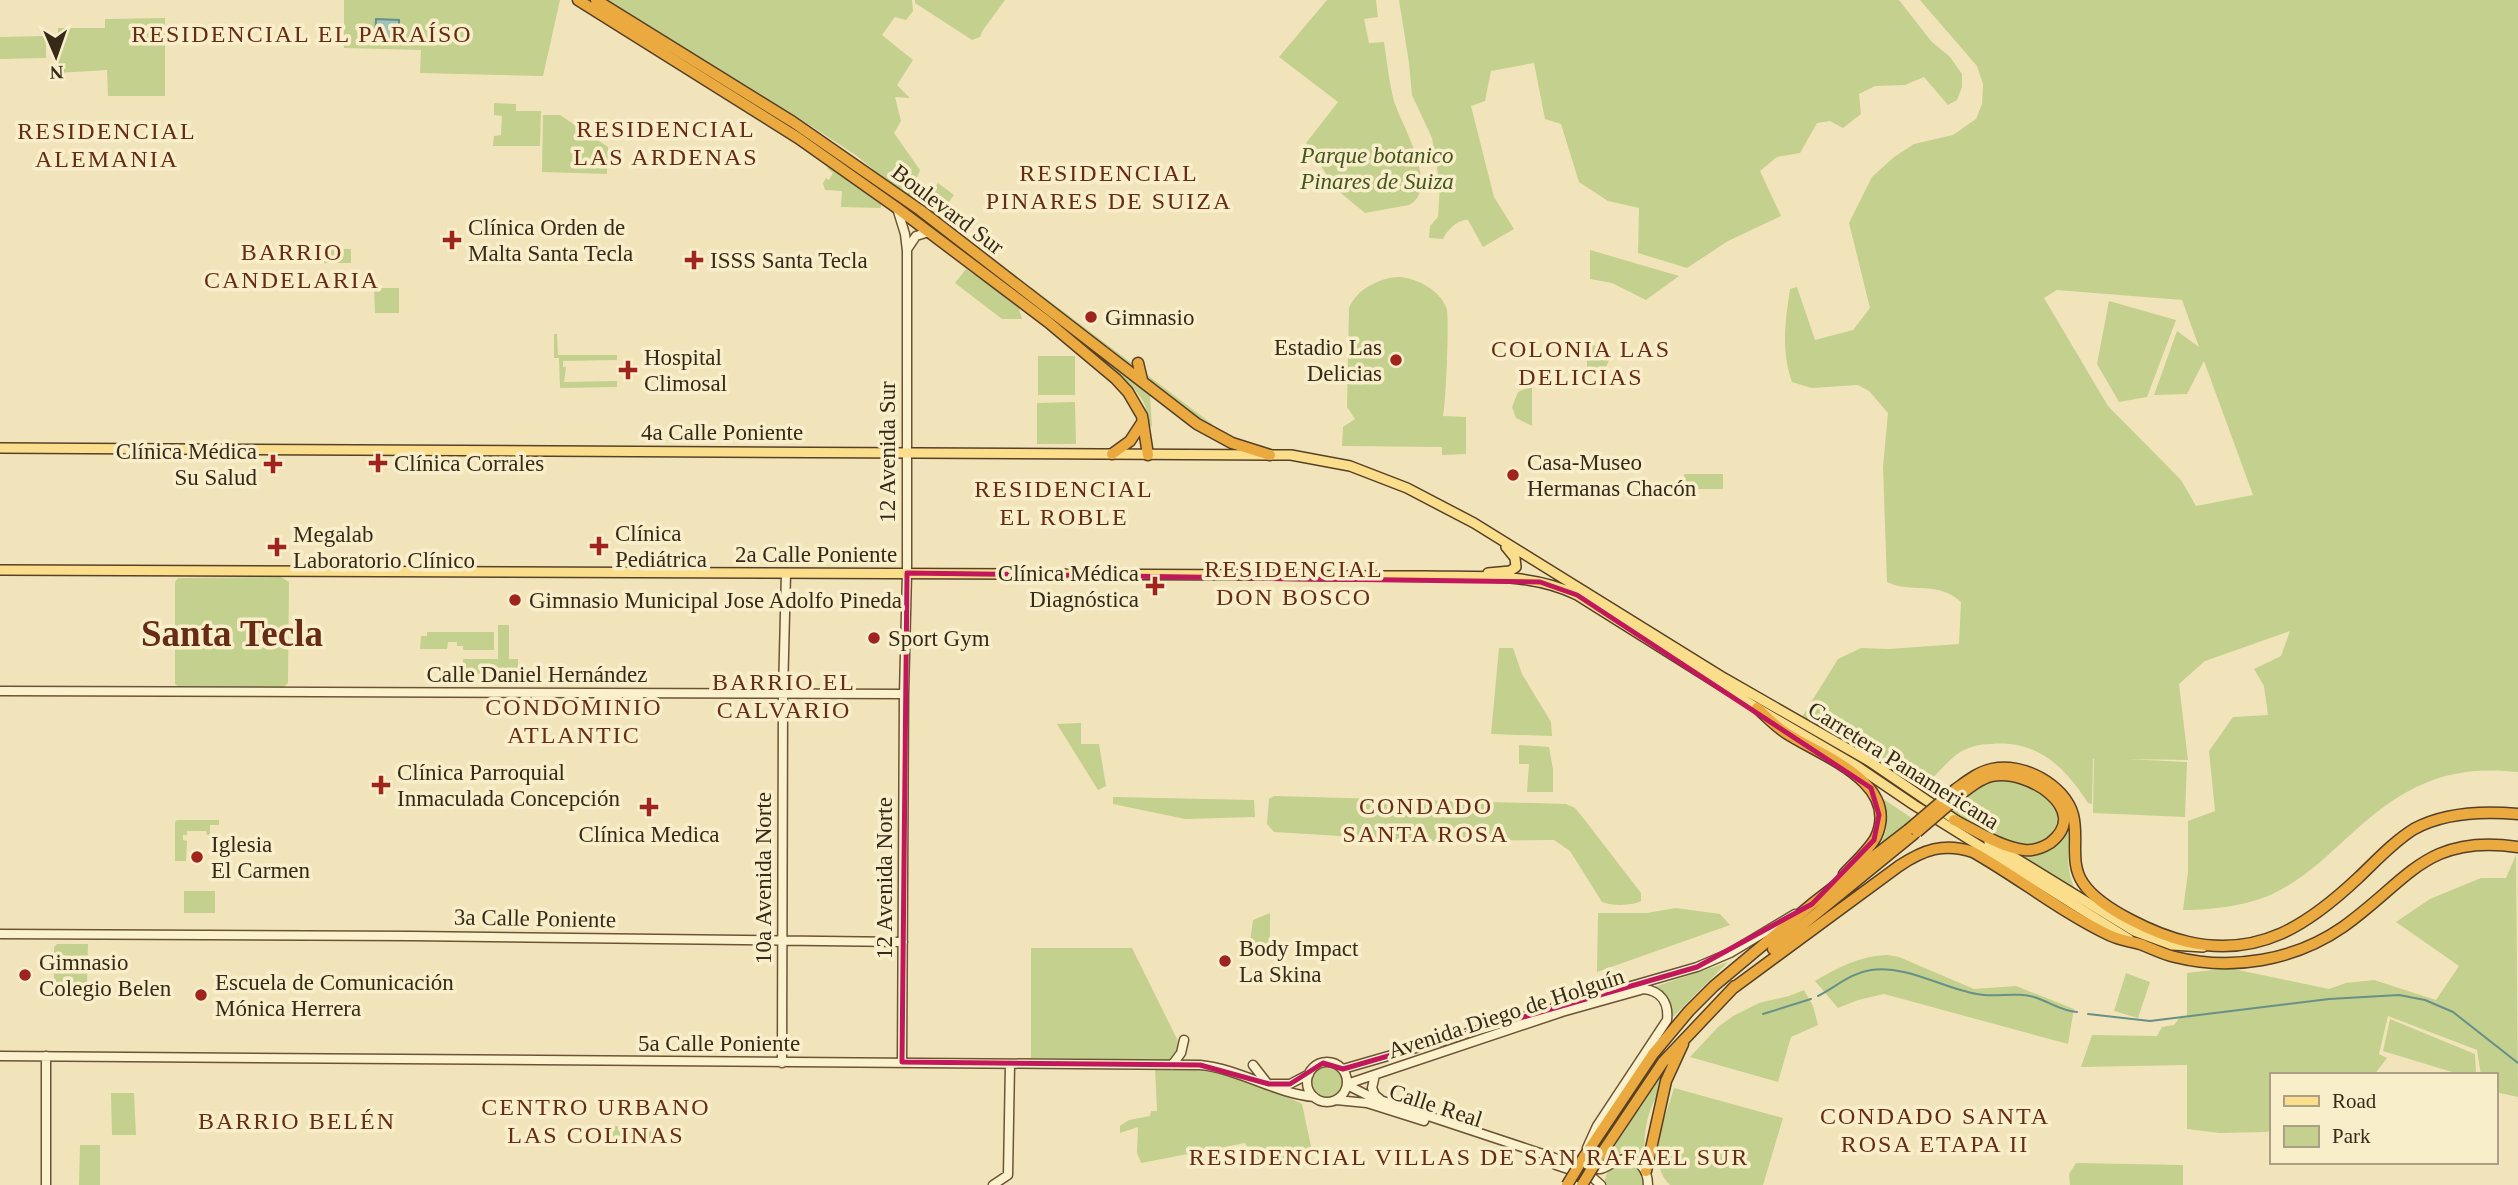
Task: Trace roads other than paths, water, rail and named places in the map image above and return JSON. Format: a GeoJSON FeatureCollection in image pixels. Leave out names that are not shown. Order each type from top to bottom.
{"type":"FeatureCollection","features":[{"type":"Feature","properties":{"kind":"highway","name":"Boulevard Sur"},"geometry":{"type":"LineString","coordinates":[[578,0],[798,138],[1041,316],[1116,379],[1136,404],[1143,421],[1148,455]]}},
{"type":"Feature","properties":{"kind":"highway","name":"Boulevard Sur"},"geometry":{"type":"LineString","coordinates":[[596,0],[793,122],[920,209],[1212,432],[1232,443],[1270,455]]}},
{"type":"Feature","properties":{"kind":"highway"},"geometry":{"type":"LineString","coordinates":[[1138,363],[1142,380]]}},
{"type":"Feature","properties":{"kind":"highway"},"geometry":{"type":"LineString","coordinates":[[1112,454],[1130,441],[1143,421]]}},
{"type":"Feature","properties":{"kind":"highway"},"geometry":{"type":"LineString","coordinates":[[1756,708],[1786,733],[1865,781],[1874,796],[1879,815],[1876,835],[1827,892]]}},
{"type":"Feature","properties":{"kind":"highway"},"geometry":{"type":"LineString","coordinates":[[1582,1185],[1648,1081],[1697,1024],[1770,952],[1958,792],[1974,775],[2000,768],[2018,769],[2045,781],[2063,795],[2071,808],[2076,838],[2075,861],[2078,875],[2085,886],[2121,914],[2159,932],[2186,942],[2222,947]]}},
{"type":"Feature","properties":{"kind":"highway"},"geometry":{"type":"LineString","coordinates":[[1954,820],[2007,845],[2031,850],[2053,840],[2062,826],[2063,818],[2058,802],[2049,791],[2026,779],[1993,775],[1958,792]]}},
{"type":"Feature","properties":{"kind":"highway","name":"Carretera Panamericana"},"geometry":{"type":"LineString","coordinates":[[2222,947],[2262,941],[2306,922],[2329,905],[2390,846],[2416,828],[2467,814],[2518,814]]}},
{"type":"Feature","properties":{"kind":"highway"},"geometry":{"type":"LineString","coordinates":[[1567,1185],[1653,1054],[1689,1010],[1812,904],[1911,832]]}},
{"type":"Feature","properties":{"kind":"highway","name":"Carretera Panamericana"},"geometry":{"type":"LineString","coordinates":[[2140,944],[2177,958],[2204,962],[2240,963],[2273,958],[2318,941],[2341,928],[2433,855],[2481,843],[2518,846]]}},
{"type":"Feature","properties":{"kind":"highway"},"geometry":{"type":"LineString","coordinates":[[1732,989],[1899,866],[1922,853],[1940,847],[1956,847],[1973,852],[2112,937],[2140,944]]}},
{"type":"Feature","properties":{"kind":"highway"},"geometry":{"type":"LineString","coordinates":[[1646,1171],[1666,1081],[1684,1043],[1697,1024]]}},
{"type":"Feature","properties":{"kind":"main road","name":"4a Calle Poniente"},"geometry":{"type":"LineString","coordinates":[[0,448],[1270,455]]}},
{"type":"Feature","properties":{"kind":"main road","name":"Carretera Panamericana"},"geometry":{"type":"LineString","coordinates":[[1270,455],[1300,456],[1350,466],[1433,501],[1474,523],[1724,678],[1869,761],[1954,820],[2141,934],[2180,947],[2222,947]]}},
{"type":"Feature","properties":{"kind":"main road"},"geometry":{"type":"LineString","coordinates":[[1458,577],[1513,569],[1515,558],[1498,538]]}},
{"type":"Feature","properties":{"kind":"main road","name":"2a Calle Poniente"},"geometry":{"type":"LineString","coordinates":[[0,570],[1458,577]]}},
{"type":"Feature","properties":{"kind":"main road","name":"Carretera Panamericana"},"geometry":{"type":"LineString","coordinates":[[1458,577],[1526,579],[1561,587],[1756,708],[1858,767],[2140,944]]}},
{"type":"Feature","properties":{"kind":"street","name":"12 Avenida Sur"},"geometry":{"type":"LineString","coordinates":[[897,208],[907,251],[907,573],[904,694]]}},
{"type":"Feature","properties":{"kind":"street"},"geometry":{"type":"LineString","coordinates":[[907,251],[916,236],[929,232]]}},
{"type":"Feature","properties":{"kind":"street","name":"10a Avenida Norte"},"geometry":{"type":"LineString","coordinates":[[782,1063],[786,573]]}},
{"type":"Feature","properties":{"kind":"street","name":"Calle Daniel Hernández"},"geometry":{"type":"LineString","coordinates":[[0,691],[904,694]]}},
{"type":"Feature","properties":{"kind":"street","name":"12 Avenida Norte"},"geometry":{"type":"LineString","coordinates":[[902,1062],[904,694]]}},
{"type":"Feature","properties":{"kind":"street","name":"Avenida Diego de Holguín"},"geometry":{"type":"LineString","coordinates":[[1343,1069],[1697,967],[1730,953],[1812,904]]}},
{"type":"Feature","properties":{"kind":"street","name":"3a Calle Poniente"},"geometry":{"type":"LineString","coordinates":[[0,934],[902,942]]}},
{"type":"Feature","properties":{"kind":"street","name":"Avenida Diego de Holguín"},"geometry":{"type":"LineString","coordinates":[[1347,1084],[1562,1012],[1644,989],[1651,990],[1664,1001],[1668,1012],[1667,1020],[1597,1126],[1584,1156]]}},
{"type":"Feature","properties":{"kind":"street"},"geometry":{"type":"LineString","coordinates":[[1172,1065],[1181,1053],[1184,1040]]}},
{"type":"Feature","properties":{"kind":"street","name":"5a Calle Poniente"},"geometry":{"type":"LineString","coordinates":[[0,1056],[1218,1066],[1290,1093],[1314,1097]]}},
{"type":"Feature","properties":{"kind":"street"},"geometry":{"type":"LineString","coordinates":[[46,1056],[46,1185]]}},
{"type":"Feature","properties":{"kind":"street"},"geometry":{"type":"LineString","coordinates":[[1253,1065],[1268,1083],[1290,1084],[1323,1063],[1332,1063],[1343,1069],[1347,1084],[1344,1094],[1336,1100],[1325,1102],[1314,1097],[1308,1086],[1309,1074]]}},
{"type":"Feature","properties":{"kind":"street"},"geometry":{"type":"LineString","coordinates":[[993,1185],[1008,1175],[1010,1064]]}},
{"type":"Feature","properties":{"kind":"street"},"geometry":{"type":"LineString","coordinates":[[1376,1075],[1371,1088],[1382,1101]]}},
{"type":"Feature","properties":{"kind":"street","name":"Calle Real"},"geometry":{"type":"LineString","coordinates":[[1347,1084],[1362,1094],[1567,1162],[1596,1169],[1630,1159],[1646,1171]]}},
{"type":"Feature","properties":{"kind":"street","name":"Calle Real"},"geometry":{"type":"LineString","coordinates":[[1336,1100],[1367,1103],[1428,1122],[1592,1177],[1602,1185]]}},
{"type":"Feature","properties":{"kind":"street"},"geometry":{"type":"LineString","coordinates":[[1602,1185],[1611,1165]]}},
{"type":"Feature","properties":{"kind":"street"},"geometry":{"type":"LineString","coordinates":[[1646,1171],[1648,1185]]}},
{"type":"Feature","properties":{"kind":"water"},"geometry":{"type":"Polygon","coordinates":[[[376,19],[399,20],[399,41],[375,40],[376,19]]]}},
{"type":"Feature","properties":{"kind":"waterway"},"geometry":{"type":"LineString","coordinates":[[1818,996],[1856,974],[1885,969],[1912,974],[1977,994],[2029,996],[2077,1012]]}},
{"type":"Feature","properties":{"kind":"waterway"},"geometry":{"type":"LineString","coordinates":[[2088,1014],[2150,1021],[2329,999],[2399,995],[2425,1000],[2453,1012],[2518,1063]]}},
{"type":"Feature","properties":{"kind":"waterway"},"geometry":{"type":"LineString","coordinates":[[1763,1014],[1811,999]]}},
{"type":"Feature","properties":{"kind":"place","name":"Clínica Orden de Malta Santa Tecla"},"geometry":{"type":"Point","coordinates":[452,240]}},
{"type":"Feature","properties":{"kind":"place","name":"ISSS Santa Tecla"},"geometry":{"type":"Point","coordinates":[694,260]}},
{"type":"Feature","properties":{"kind":"place","name":"Gimnasio"},"geometry":{"type":"Point","coordinates":[1091,317]}},
{"type":"Feature","properties":{"kind":"place","name":"Estadio Las Delicias"},"geometry":{"type":"Point","coordinates":[1396,360]}},
{"type":"Feature","properties":{"kind":"place","name":"Hospital Climosal"},"geometry":{"type":"Point","coordinates":[628,370]}},
{"type":"Feature","properties":{"kind":"place","name":"Clínica Corrales"},"geometry":{"type":"Point","coordinates":[378,463]}},
{"type":"Feature","properties":{"kind":"place","name":"Clínica Médica Su Salud"},"geometry":{"type":"Point","coordinates":[273,464]}},
{"type":"Feature","properties":{"kind":"place","name":"Casa-Museo Hermanas Chacón"},"geometry":{"type":"Point","coordinates":[1513,475]}},
{"type":"Feature","properties":{"kind":"place","name":"Clínica Pediátrica"},"geometry":{"type":"Point","coordinates":[599,546]}},
{"type":"Feature","properties":{"kind":"place","name":"Megalab Laboratorio Clínico"},"geometry":{"type":"Point","coordinates":[277,547]}},
{"type":"Feature","properties":{"kind":"place","name":"Clínica Médica Diagnóstica"},"geometry":{"type":"Point","coordinates":[1155,586]}},
{"type":"Feature","properties":{"kind":"place","name":"Gimnasio Municipal Jose Adolfo Pineda"},"geometry":{"type":"Point","coordinates":[515,600]}},
{"type":"Feature","properties":{"kind":"place","name":"Sport Gym"},"geometry":{"type":"Point","coordinates":[874,638]}},
{"type":"Feature","properties":{"kind":"place","name":"Clínica Parroquial Inmaculada Concepción"},"geometry":{"type":"Point","coordinates":[381,785]}},
{"type":"Feature","properties":{"kind":"place","name":"Clínica Medica"},"geometry":{"type":"Point","coordinates":[649,807]}},
{"type":"Feature","properties":{"kind":"place","name":"Iglesia El Carmen"},"geometry":{"type":"Point","coordinates":[197,857]}},
{"type":"Feature","properties":{"kind":"place","name":"Body Impact La Skina"},"geometry":{"type":"Point","coordinates":[1225,961]}},
{"type":"Feature","properties":{"kind":"place","name":"Gimnasio Colegio Belen"},"geometry":{"type":"Point","coordinates":[25,975]}},
{"type":"Feature","properties":{"kind":"place","name":"Escuela de Comunicación Mónica Herrera"},"geometry":{"type":"Point","coordinates":[201,995]}},
{"type":"Feature","properties":{"kind":"district","name":"RESIDENCIAL EL PARAÍSO"},"geometry":{"type":"Point","coordinates":[302,34]}},
{"type":"Feature","properties":{"kind":"district","name":"RESIDENCIAL LAS ARDENAS"},"geometry":{"type":"Point","coordinates":[666,143]}},
{"type":"Feature","properties":{"kind":"district","name":"RESIDENCIAL ALEMANIA"},"geometry":{"type":"Point","coordinates":[107,145]}},
{"type":"Feature","properties":{"kind":"district","name":"RESIDENCIAL PINARES DE SUIZA"},"geometry":{"type":"Point","coordinates":[1109,187]}},
{"type":"Feature","properties":{"kind":"district","name":"BARRIO CANDELARIA"},"geometry":{"type":"Point","coordinates":[292,266]}},
{"type":"Feature","properties":{"kind":"district","name":"COLONIA LAS DELICIAS"},"geometry":{"type":"Point","coordinates":[1581,363]}},
{"type":"Feature","properties":{"kind":"district","name":"RESIDENCIAL EL ROBLE"},"geometry":{"type":"Point","coordinates":[1064,503]}},
{"type":"Feature","properties":{"kind":"district","name":"RESIDENCIAL DON BOSCO"},"geometry":{"type":"Point","coordinates":[1294,583]}},
{"type":"Feature","properties":{"kind":"district","name":"Santa Tecla"},"geometry":{"type":"Point","coordinates":[232,633]}},
{"type":"Feature","properties":{"kind":"district","name":"BARRIO EL CALVARIO"},"geometry":{"type":"Point","coordinates":[784,696]}},
{"type":"Feature","properties":{"kind":"district","name":"CONDOMINIO ATLANTIC"},"geometry":{"type":"Point","coordinates":[574,721]}},
{"type":"Feature","properties":{"kind":"district","name":"CONDADO SANTA ROSA"},"geometry":{"type":"Point","coordinates":[1426,820]}},
{"type":"Feature","properties":{"kind":"district","name":"BARRIO BELÉN"},"geometry":{"type":"Point","coordinates":[297,1121]}},
{"type":"Feature","properties":{"kind":"district","name":"CENTRO URBANO LAS COLINAS"},"geometry":{"type":"Point","coordinates":[596,1121]}},
{"type":"Feature","properties":{"kind":"district","name":"CONDADO SANTA ROSA ETAPA II"},"geometry":{"type":"Point","coordinates":[1935,1130]}},
{"type":"Feature","properties":{"kind":"district","name":"RESIDENCIAL VILLAS DE SAN RAFAEL SUR"},"geometry":{"type":"Point","coordinates":[1469,1157]}},
{"type":"Feature","properties":{"kind":"park label","name":"Parque botanico Pinares de Suiza"},"geometry":{"type":"Point","coordinates":[1377,168]}}]}
